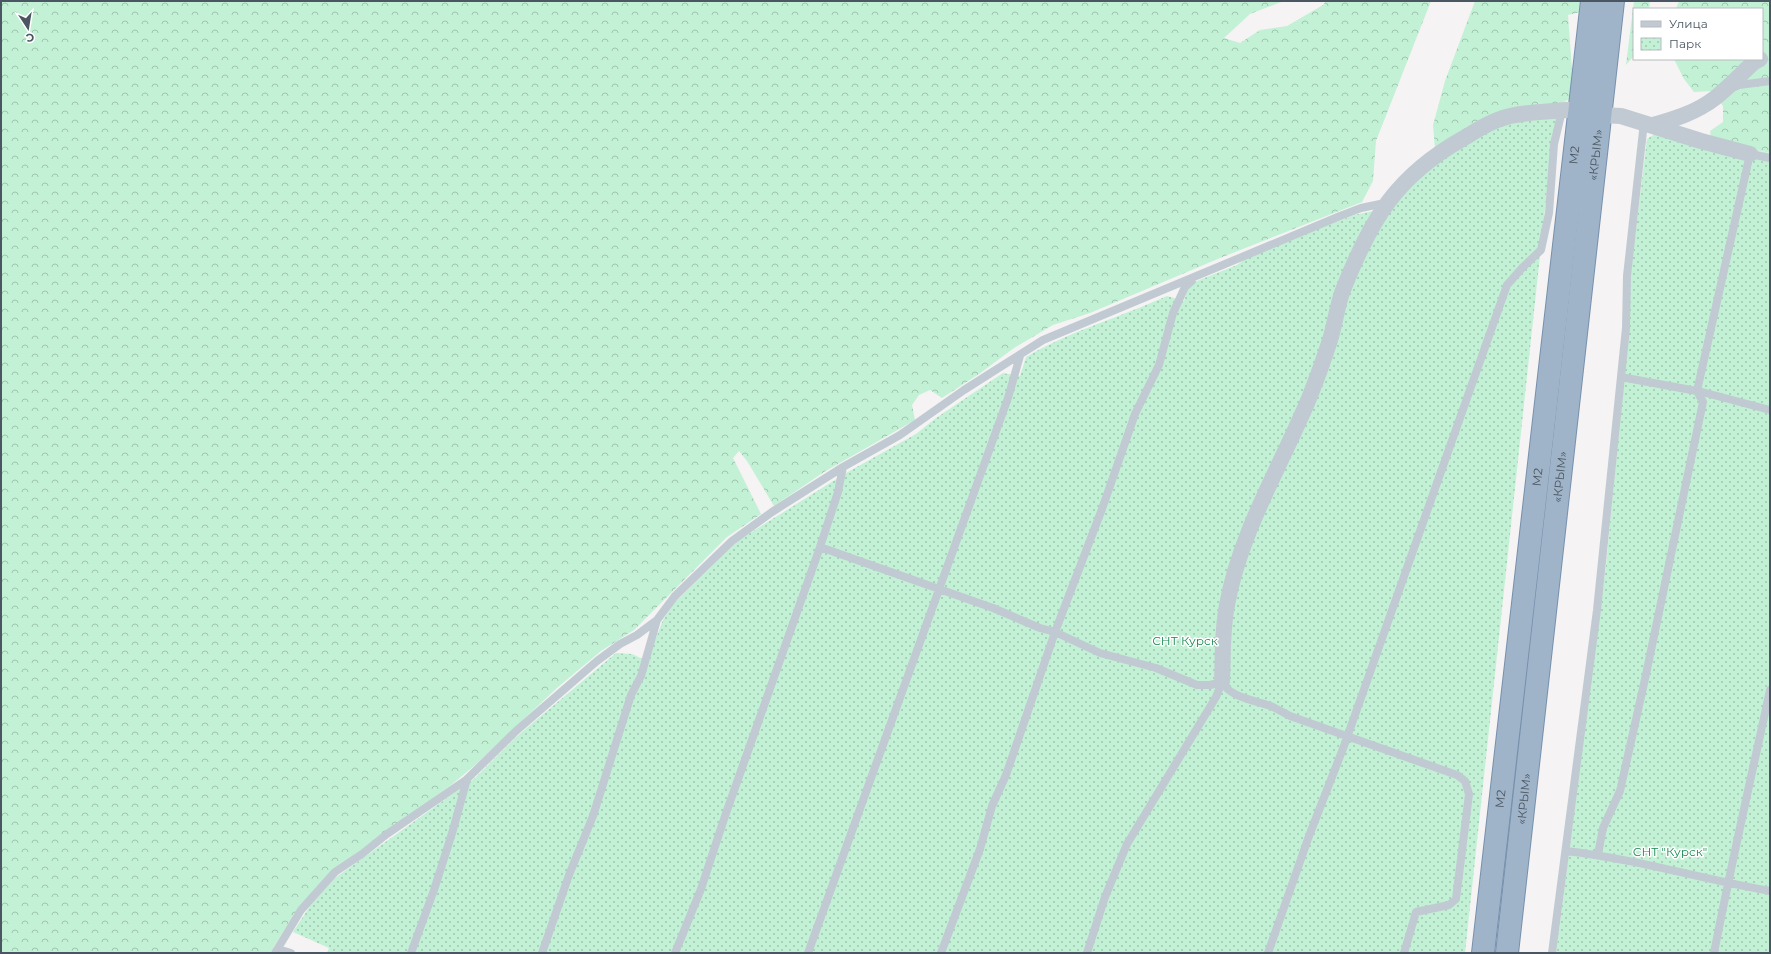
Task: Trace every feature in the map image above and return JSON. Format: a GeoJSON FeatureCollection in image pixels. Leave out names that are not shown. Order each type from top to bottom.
{"type":"FeatureCollection","features":[{"type":"Feature","properties":{"kind":"highway","name":"М2"},"geometry":{"type":"LineString","coordinates":[[1483,953],[1581,112],[1592,1]]}},
{"type":"Feature","properties":{"kind":"highway","name":"«КРЫМ»"},"geometry":{"type":"LineString","coordinates":[[1507,953],[1581,112],[1613,1]]}},
{"type":"Feature","properties":{"kind":"street"},"geometry":{"type":"LineString","coordinates":[[1648,124],[1672,120],[1695,110],[1716,98],[1758,60]]}},
{"type":"Feature","properties":{"kind":"street"},"geometry":{"type":"LineString","coordinates":[[1222,682],[1224,624],[1227,604],[1239,560],[1265,493],[1310,395],[1330,340],[1342,292],[1364,241],[1385,203],[1417,169],[1444,149],[1492,122],[1510,116],[1581,112],[1621,116],[1701,142],[1750,154]]}},
{"type":"Feature","properties":{"kind":"lane"},"geometry":{"type":"LineString","coordinates":[[1722,92],[1738,85],[1770,81]]}},
{"type":"Feature","properties":{"kind":"lane"},"geometry":{"type":"LineString","coordinates":[[1268,953],[1309,836],[1348,736],[1507,285],[1541,250],[1549,213],[1554,144],[1581,112]]}},
{"type":"Feature","properties":{"kind":"lane"},"geometry":{"type":"LineString","coordinates":[[1552,953],[1597,610],[1626,328],[1627,276],[1648,124]]}},
{"type":"Feature","properties":{"kind":"lane"},"geometry":{"type":"LineString","coordinates":[[1598,854],[1603,828],[1620,791],[1646,679],[1703,402],[1697,391],[1750,154],[1770,158]]}},
{"type":"Feature","properties":{"kind":"lane"},"geometry":{"type":"LineString","coordinates":[[291,953],[276,951],[302,910],[335,872],[362,854],[387,834],[467,780],[516,731],[597,661],[657,620],[675,596],[732,540],[772,512],[843,467],[900,435],[964,390],[1020,356],[1043,340],[1347,213],[1361,208],[1385,203]]}},
{"type":"Feature","properties":{"kind":"lane"},"geometry":{"type":"LineString","coordinates":[[941,953],[980,849],[992,806],[1006,775],[1055,632],[1102,509],[1135,414],[1159,365],[1174,314],[1185,287],[1198,275]]}},
{"type":"Feature","properties":{"kind":"lane"},"geometry":{"type":"LineString","coordinates":[[808,953],[1008,398],[1020,356]]}},
{"type":"Feature","properties":{"kind":"lane"},"geometry":{"type":"LineString","coordinates":[[1620,377],[1697,391],[1770,410]]}},
{"type":"Feature","properties":{"kind":"lane"},"geometry":{"type":"LineString","coordinates":[[675,953],[701,889],[724,819],[820,547],[838,492],[843,467]]}},
{"type":"Feature","properties":{"kind":"lane"},"geometry":{"type":"LineString","coordinates":[[820,547],[993,608],[1040,628],[1055,632],[1100,652],[1156,668],[1197,685],[1210,685],[1222,682]]}},
{"type":"Feature","properties":{"kind":"lane"},"geometry":{"type":"LineString","coordinates":[[542,953],[569,875],[593,816],[632,695],[641,676],[657,620]]}},
{"type":"Feature","properties":{"kind":"lane"},"geometry":{"type":"LineString","coordinates":[[1222,682],[1225,688],[1238,695],[1272,706],[1290,716],[1458,775],[1465,781],[1469,794],[1456,899],[1449,905],[1416,912],[1404,953]]}},
{"type":"Feature","properties":{"kind":"lane"},"geometry":{"type":"LineString","coordinates":[[1087,953],[1105,897],[1127,844],[1216,697],[1222,682]]}},
{"type":"Feature","properties":{"kind":"lane"},"geometry":{"type":"LineString","coordinates":[[1714,953],[1727,883],[1741,828],[1770,690]]}},
{"type":"Feature","properties":{"kind":"lane"},"geometry":{"type":"LineString","coordinates":[[411,953],[436,883],[467,780]]}},
{"type":"Feature","properties":{"kind":"lane"},"geometry":{"type":"LineString","coordinates":[[1566,851],[1598,854],[1727,883],[1770,891]]}},
{"type":"Feature","properties":{"kind":"green space"},"geometry":{"type":"Polygon","coordinates":[[[1,1],[1284,1],[1250,14],[1224,38],[1240,43],[1260,30],[1287,26],[1323,5],[1326,1],[1431,1],[1376,141],[1373,181],[1362,202],[1220,258],[1090,313],[1053,325],[1014,348],[979,374],[942,398],[930,390],[919,395],[912,405],[915,420],[824,472],[774,506],[747,461],[739,451],[733,458],[761,514],[727,537],[634,630],[601,651],[558,687],[474,766],[451,785],[333,871],[294,914],[270,953],[1,953],[1,1]]]}},
{"type":"Feature","properties":{"kind":"green space"},"geometry":{"type":"Polygon","coordinates":[[[1475,1],[1586,1],[1585,11],[1568,15],[1574,96],[1561,104],[1435,149],[1433,125],[1445,81],[1475,1]]]}},
{"type":"Feature","properties":{"kind":"green space"},"geometry":{"type":"Polygon","coordinates":[[[1634,1],[1650,1],[1649,8],[1633,8],[1634,1]]]}},
{"type":"Feature","properties":{"kind":"green space"},"geometry":{"type":"Polygon","coordinates":[[[1679,1],[1770,1],[1770,153],[1711,139],[1710,131],[1723,122],[1723,106],[1712,91],[1694,92],[1684,79],[1674,60],[1763,60],[1763,8],[1676,8],[1679,1]]]}},
{"type":"Feature","properties":{"kind":"green space"},"geometry":{"type":"Polygon","coordinates":[[[1633,9],[1633,57],[1626,65],[1633,9]]]}},
{"type":"Feature","properties":{"kind":"green space","name":"СНТ Курск"},"geometry":{"type":"Polygon","coordinates":[[[1557,114],[1552,144],[1465,953],[327,953],[329,948],[293,932],[310,906],[335,878],[475,778],[516,737],[616,653],[632,654],[647,661],[663,620],[675,602],[739,540],[846,473],[916,434],[936,418],[1003,373],[1020,376],[1026,357],[1060,339],[1167,296],[1184,301],[1188,287],[1197,281],[1237,265],[1245,259],[1283,242],[1354,215],[1387,208],[1410,181],[1495,125],[1557,114]]]}},
{"type":"Feature","properties":{"kind":"green space","name":"СНТ \"Курск\""},"geometry":{"type":"Polygon","coordinates":[[[1667,126],[1745,148],[1770,153],[1770,953],[1556,953],[1606,565],[1625,369],[1630,279],[1647,139],[1667,126]]]}}]}
